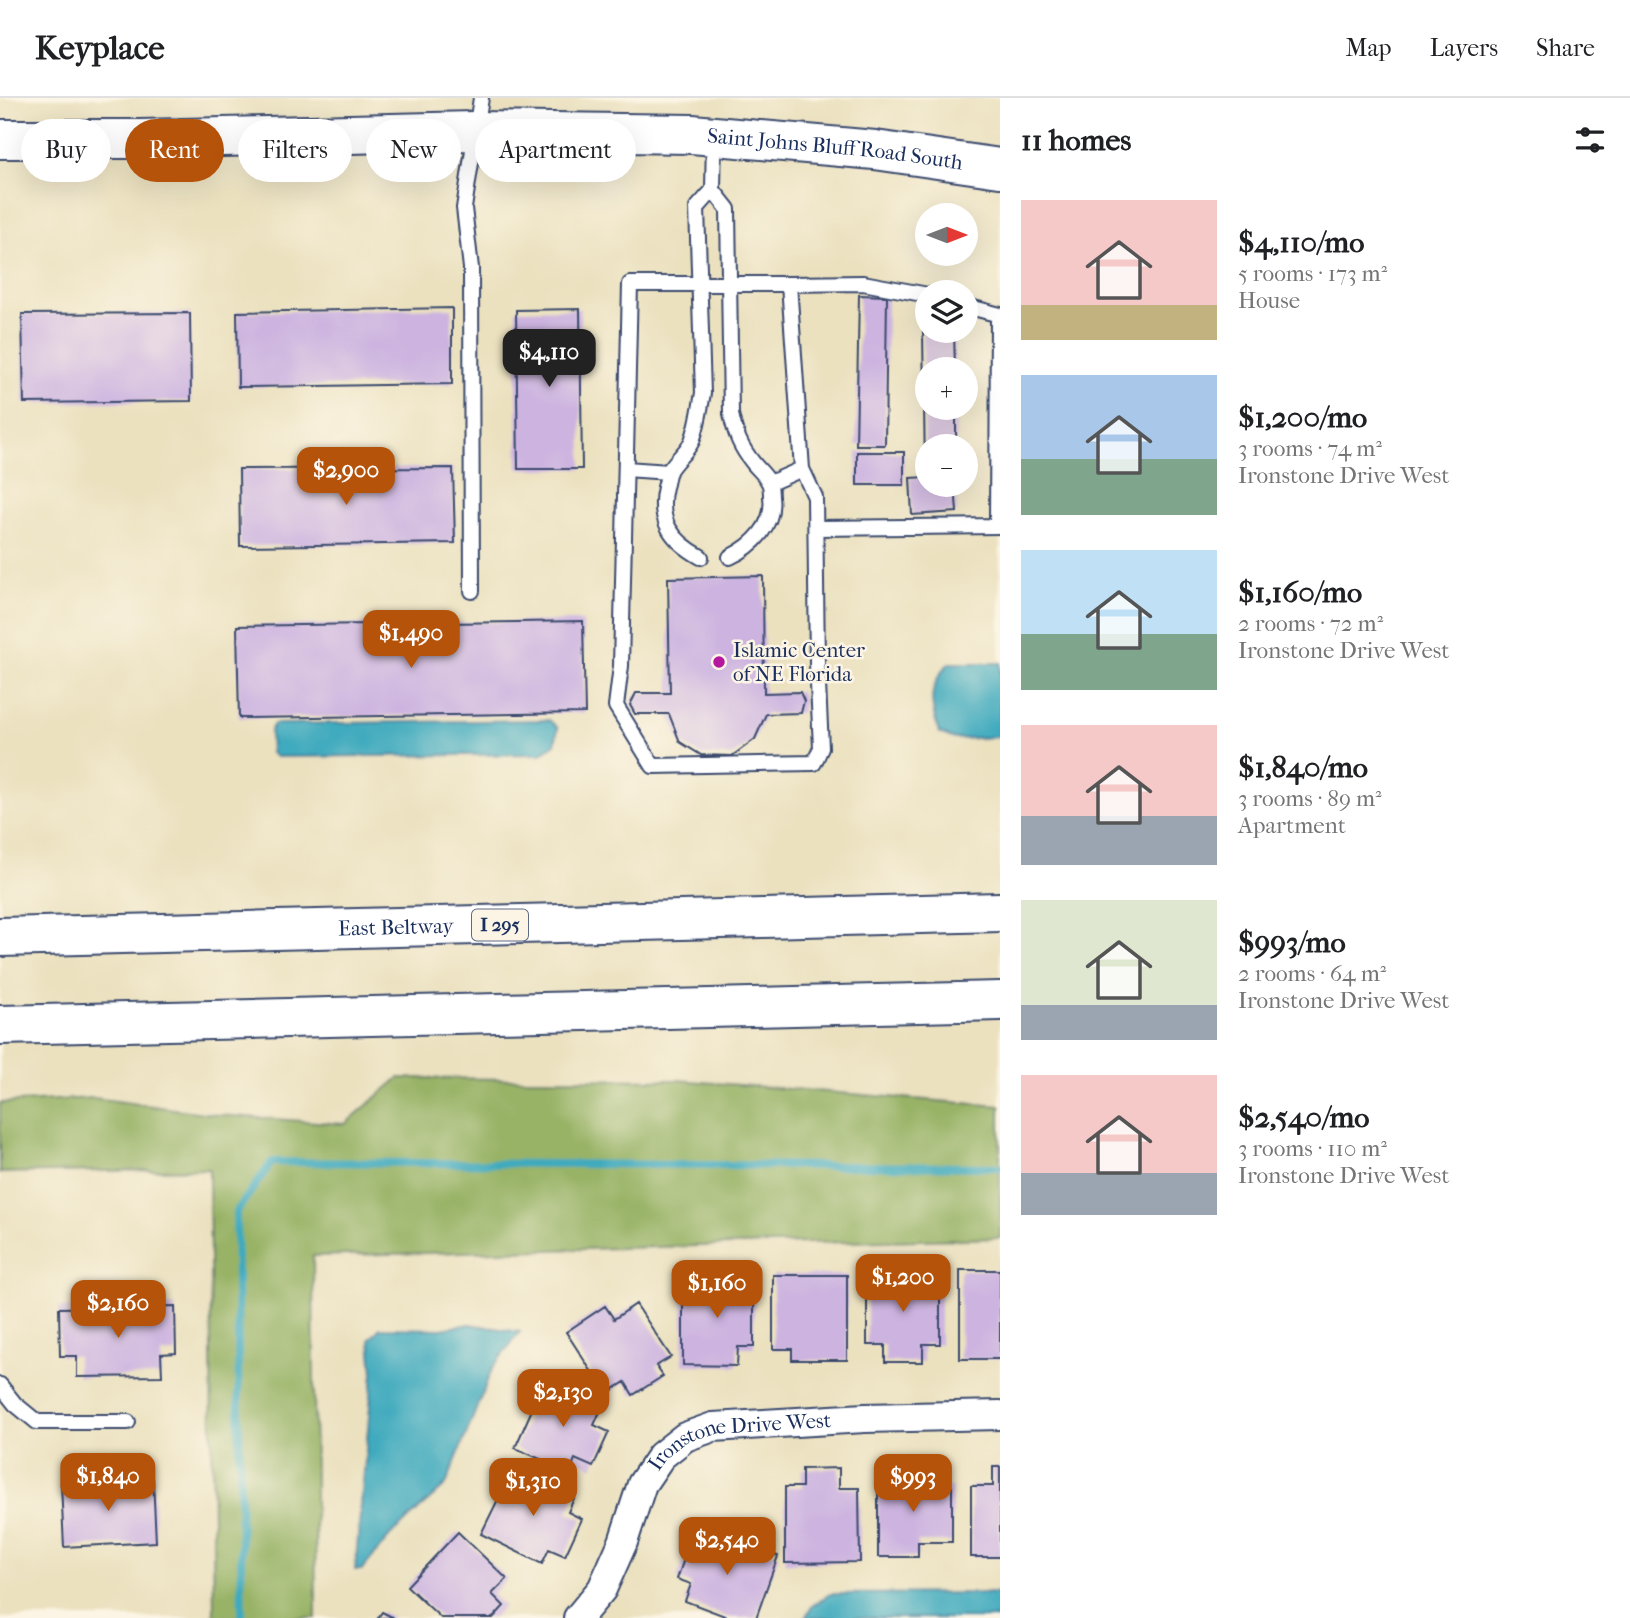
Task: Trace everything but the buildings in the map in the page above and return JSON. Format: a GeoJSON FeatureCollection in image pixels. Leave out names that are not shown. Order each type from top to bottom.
{"type":"FeatureCollection","features":[{"type":"Feature","properties":{"kind":"main road","name":"Saint Johns Bluff Road South"},"geometry":{"type":"LineString","coordinates":[[0,139],[154,139],[477,115],[875,150],[1000,168]]}},
{"type":"Feature","properties":{"kind":"main road","name":"East Beltway"},"geometry":{"type":"LineString","coordinates":[[0,937],[1000,912]]}},
{"type":"Feature","properties":{"kind":"main road"},"geometry":{"type":"LineString","coordinates":[[0,1025],[1000,1001]]}},
{"type":"Feature","properties":{"kind":"street","name":"Ironstone Drive West"},"geometry":{"type":"LineString","coordinates":[[578,1618],[602,1589],[623,1542],[642,1483],[661,1456],[685,1437],[713,1427],[865,1418],[1000,1415]]}},
{"type":"Feature","properties":{"kind":"lane"},"geometry":{"type":"LineString","coordinates":[[472,591],[471,268],[464,208],[477,115]]}},
{"type":"Feature","properties":{"kind":"lane"},"geometry":{"type":"LineString","coordinates":[[714,136],[713,190],[728,209],[729,369],[733,425],[735,436],[744,452],[769,483],[773,506],[768,522],[758,538],[746,550],[730,557]]}},
{"type":"Feature","properties":{"kind":"lane"},"geometry":{"type":"LineString","coordinates":[[701,557],[684,547],[672,535],[665,520],[663,499],[669,472],[691,443],[699,418],[703,393],[697,208],[713,190]]}},
{"type":"Feature","properties":{"kind":"lane"},"geometry":{"type":"LineString","coordinates":[[789,284],[802,469],[815,497],[821,748],[814,763],[653,766],[616,706],[621,666],[630,284],[863,282],[915,292]]}},
{"type":"Feature","properties":{"kind":"lane"},"geometry":{"type":"LineString","coordinates":[[816,528],[998,526],[999,315],[978,309]]}},
{"type":"Feature","properties":{"kind":"lane"},"geometry":{"type":"LineString","coordinates":[[626,469],[669,472]]}},
{"type":"Feature","properties":{"kind":"lane"},"geometry":{"type":"LineString","coordinates":[[769,483],[802,469]]}},
{"type":"Feature","properties":{"kind":"lane"},"geometry":{"type":"LineString","coordinates":[[0,1385],[15,1404],[37,1422],[128,1422]]}},
{"type":"Feature","properties":{"kind":"green space"},"geometry":{"type":"Polygon","coordinates":[[[399,1078],[677,1080],[1000,1106],[1000,1238],[313,1256],[316,1618],[214,1618],[209,1169],[0,1173],[0,1103],[94,1098],[218,1115],[345,1124],[399,1078]]]}},
{"type":"Feature","properties":{"kind":"water"},"geometry":{"type":"Polygon","coordinates":[[[949,663],[1000,663],[1000,737],[955,739],[939,733],[932,696],[937,680],[949,663]]]}},
{"type":"Feature","properties":{"kind":"water"},"geometry":{"type":"Polygon","coordinates":[[[549,720],[558,728],[555,744],[541,754],[276,757],[271,753],[270,731],[274,724],[549,720]]]}},
{"type":"Feature","properties":{"kind":"water"},"geometry":{"type":"Polygon","coordinates":[[[469,1324],[520,1332],[493,1367],[446,1485],[390,1536],[362,1570],[355,1570],[373,1373],[370,1339],[380,1328],[441,1329],[469,1324]]]}},
{"type":"Feature","properties":{"kind":"water"},"geometry":{"type":"Polygon","coordinates":[[[1000,1593],[1000,1618],[805,1618],[812,1606],[830,1594],[1000,1593]]]}},
{"type":"Feature","properties":{"kind":"waterway"},"geometry":{"type":"LineString","coordinates":[[242,1618],[236,1212],[272,1162],[1000,1167]]}},
{"type":"Feature","properties":{"kind":"place","name":"Islamic Center of NE Florida"},"geometry":{"type":"Point","coordinates":[719,662]}}]}
